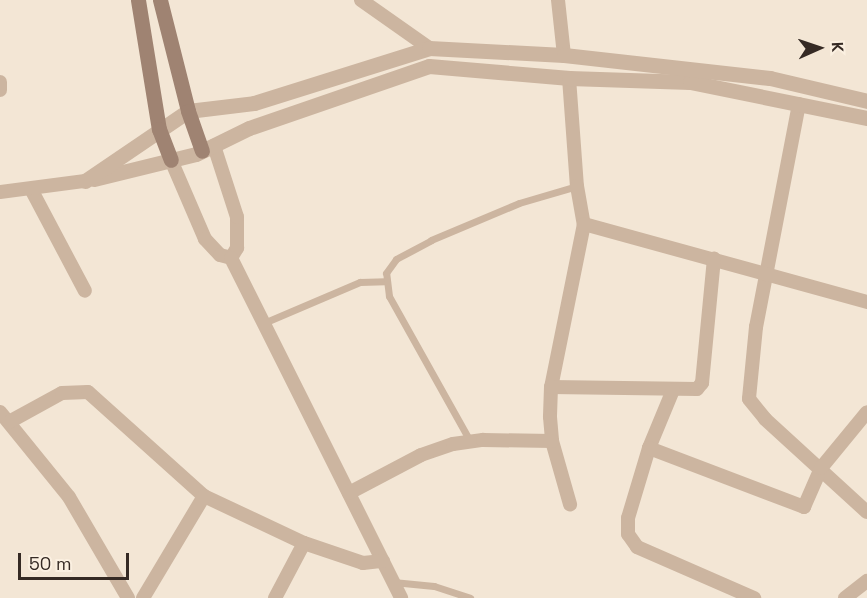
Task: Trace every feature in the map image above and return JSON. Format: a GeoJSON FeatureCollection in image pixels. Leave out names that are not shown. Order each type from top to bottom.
{"type":"FeatureCollection","features":[{"type":"Feature","properties":{"kind":"main road"},"geometry":{"type":"LineString","coordinates":[[138,0],[159,129],[171,160]]}},
{"type":"Feature","properties":{"kind":"main road"},"geometry":{"type":"LineString","coordinates":[[160,0],[188,111],[208,148]]}},
{"type":"Feature","properties":{"kind":"street"},"geometry":{"type":"LineString","coordinates":[[361,0],[429,48]]}},
{"type":"Feature","properties":{"kind":"street"},"geometry":{"type":"LineString","coordinates":[[558,0],[564,55]]}},
{"type":"Feature","properties":{"kind":"street"},"geometry":{"type":"LineString","coordinates":[[85,181],[188,111],[254,103],[429,48],[564,55],[770,78],[867,101]]}},
{"type":"Feature","properties":{"kind":"street"},"geometry":{"type":"LineString","coordinates":[[0,192],[85,181],[171,160],[208,148],[249,128],[429,66],[569,78],[690,82],[867,118]]}},
{"type":"Feature","properties":{"kind":"street"},"geometry":{"type":"LineString","coordinates":[[569,78],[577,186],[584,224],[551,387],[552,441],[570,504]]}},
{"type":"Feature","properties":{"kind":"street"},"geometry":{"type":"LineString","coordinates":[[0,82],[0,90]]}},
{"type":"Feature","properties":{"kind":"street"},"geometry":{"type":"LineString","coordinates":[[799,104],[766,274],[749,399],[765,419],[821,468],[867,513]]}},
{"type":"Feature","properties":{"kind":"street"},"geometry":{"type":"LineString","coordinates":[[208,148],[237,217],[238,242],[231,258]]}},
{"type":"Feature","properties":{"kind":"street"},"geometry":{"type":"LineString","coordinates":[[171,160],[205,239],[220,255],[231,258],[266,322],[400,598]]}},
{"type":"Feature","properties":{"kind":"street"},"geometry":{"type":"LineString","coordinates":[[31,189],[85,291]]}},
{"type":"Feature","properties":{"kind":"street"},"geometry":{"type":"LineString","coordinates":[[584,224],[867,302]]}},
{"type":"Feature","properties":{"kind":"street"},"geometry":{"type":"LineString","coordinates":[[551,387],[696,389],[702,383],[714,259]]}},
{"type":"Feature","properties":{"kind":"street"},"geometry":{"type":"LineString","coordinates":[[673,390],[649,448],[628,518],[631,540],[637,547],[754,598]]}},
{"type":"Feature","properties":{"kind":"street"},"geometry":{"type":"LineString","coordinates":[[128,598],[75,506],[4,417],[62,393],[88,392],[204,496],[304,543],[363,563],[383,561]]}},
{"type":"Feature","properties":{"kind":"street"},"geometry":{"type":"LineString","coordinates":[[649,448],[804,507],[821,468],[867,412]]}},
{"type":"Feature","properties":{"kind":"street"},"geometry":{"type":"LineString","coordinates":[[350,493],[421,455],[470,441],[552,441]]}},
{"type":"Feature","properties":{"kind":"street"},"geometry":{"type":"LineString","coordinates":[[143,598],[204,496]]}},
{"type":"Feature","properties":{"kind":"street"},"geometry":{"type":"LineString","coordinates":[[275,598],[304,543]]}},
{"type":"Feature","properties":{"kind":"street"},"geometry":{"type":"LineString","coordinates":[[845,598],[867,581]]}},
{"type":"Feature","properties":{"kind":"lane"},"geometry":{"type":"LineString","coordinates":[[470,441],[389,296],[385,281],[396,259],[431,240],[519,203],[577,186]]}},
{"type":"Feature","properties":{"kind":"lane"},"geometry":{"type":"LineString","coordinates":[[266,322],[360,282],[385,281]]}},
{"type":"Feature","properties":{"kind":"lane"},"geometry":{"type":"LineString","coordinates":[[393,582],[434,586],[470,598]]}}]}
